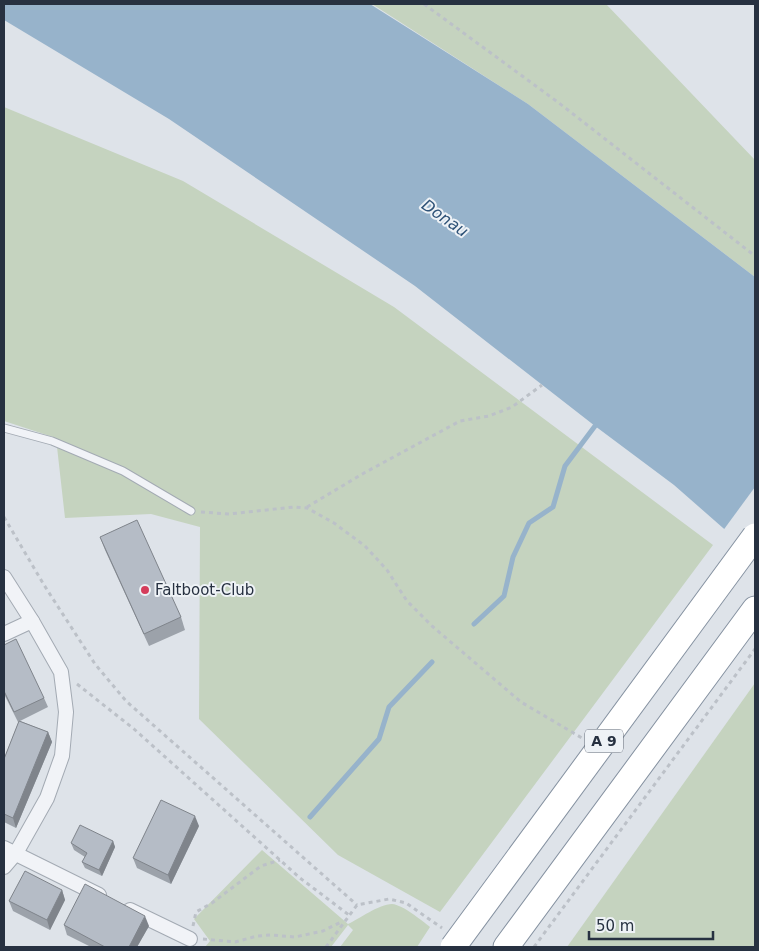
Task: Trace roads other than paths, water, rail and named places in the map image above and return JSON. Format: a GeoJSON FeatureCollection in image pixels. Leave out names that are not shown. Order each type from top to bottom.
{"type":"FeatureCollection","features":[{"type":"Feature","properties":{"kind":"highway","name":"A 9"},"geometry":{"type":"LineString","coordinates":[[449,939],[755,536]]}},
{"type":"Feature","properties":{"kind":"highway","name":"A 9"},"geometry":{"type":"LineString","coordinates":[[506,947],[755,609]]}},
{"type":"Feature","properties":{"kind":"street"},"geometry":{"type":"LineString","coordinates":[[4,577],[32,621],[60,672],[66,712],[62,756],[47,798],[10,851],[4,867]]}},
{"type":"Feature","properties":{"kind":"street"},"geometry":{"type":"LineString","coordinates":[[4,634],[32,621]]}},
{"type":"Feature","properties":{"kind":"street"},"geometry":{"type":"LineString","coordinates":[[10,851],[190,939]]}},
{"type":"Feature","properties":{"kind":"lane"},"geometry":{"type":"LineString","coordinates":[[4,428],[52,441],[123,471],[191,511]]}},
{"type":"Feature","properties":{"kind":"water","name":"Donau"},"geometry":{"type":"Polygon","coordinates":[[[4,4],[370,4],[528,104],[755,277],[755,556],[674,485],[415,286],[169,119],[4,20],[4,4]]]}},
{"type":"Feature","properties":{"kind":"waterway"},"geometry":{"type":"LineString","coordinates":[[474,624],[504,596],[513,557],[529,523],[553,507],[565,466],[595,426]]}},
{"type":"Feature","properties":{"kind":"waterway"},"geometry":{"type":"LineString","coordinates":[[310,817],[379,739],[389,707],[432,662]]}},
{"type":"Feature","properties":{"kind":"place","name":"Faltboot-Club"},"geometry":{"type":"Point","coordinates":[145,590]}}]}
